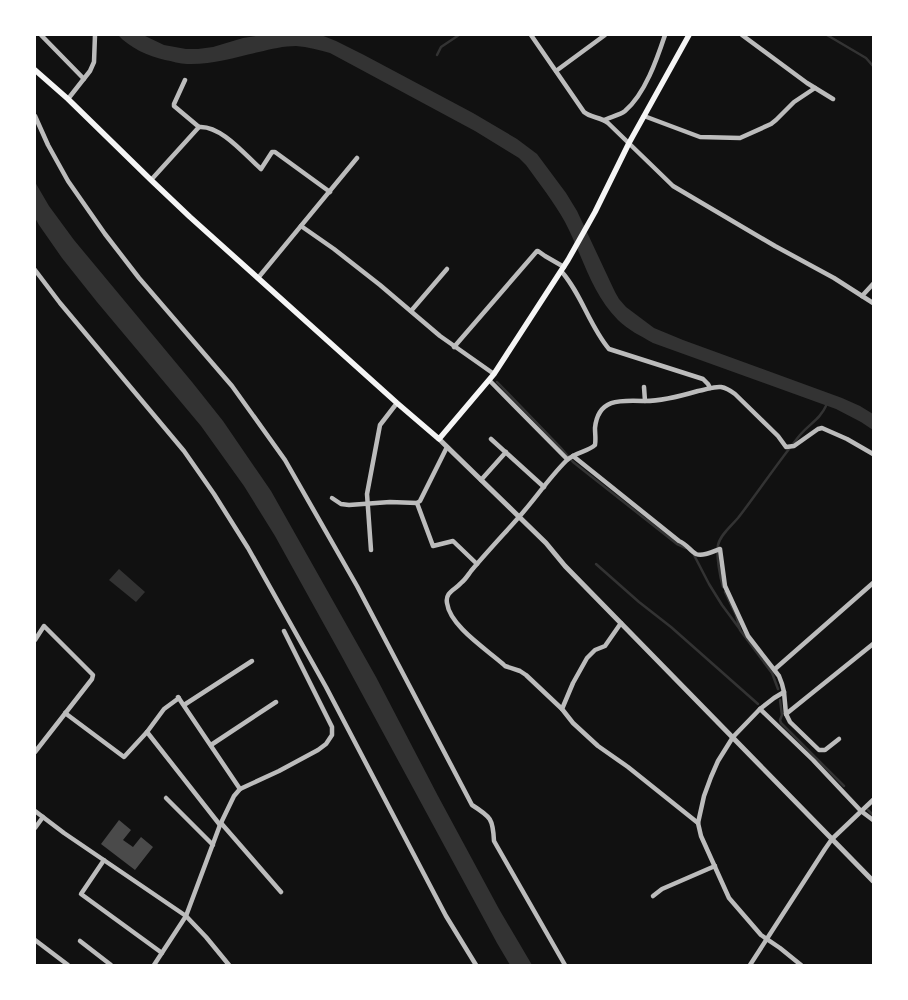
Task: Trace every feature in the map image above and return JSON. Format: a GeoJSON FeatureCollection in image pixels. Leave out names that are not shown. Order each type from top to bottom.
{"type":"FeatureCollection","features":[{"type":"Feature","properties":{"kind":"main road"},"geometry":{"type":"LineString","coordinates":[[35,70],[68,99],[150,180],[396,403],[439,439],[494,374],[568,260],[595,212],[629,143],[689,35]]}},
{"type":"Feature","properties":{"kind":"street"},"geometry":{"type":"LineString","coordinates":[[41,35],[84,78]]}},
{"type":"Feature","properties":{"kind":"street"},"geometry":{"type":"LineString","coordinates":[[68,99],[90,71],[94,62],[95,35]]}},
{"type":"Feature","properties":{"kind":"street"},"geometry":{"type":"LineString","coordinates":[[531,35],[584,112],[604,120],[673,186],[834,278],[873,303]]}},
{"type":"Feature","properties":{"kind":"street"},"geometry":{"type":"LineString","coordinates":[[556,71],[605,35]]}},
{"type":"Feature","properties":{"kind":"street"},"geometry":{"type":"LineString","coordinates":[[604,120],[626,110],[642,90],[657,59],[665,35]]}},
{"type":"Feature","properties":{"kind":"street"},"geometry":{"type":"LineString","coordinates":[[742,35],[832,99]]}},
{"type":"Feature","properties":{"kind":"street"},"geometry":{"type":"LineString","coordinates":[[185,80],[174,106],[199,127]]}},
{"type":"Feature","properties":{"kind":"street"},"geometry":{"type":"LineString","coordinates":[[644,116],[700,137],[740,138],[771,124],[794,102],[815,88]]}},
{"type":"Feature","properties":{"kind":"street"},"geometry":{"type":"LineString","coordinates":[[35,116],[48,145],[68,181],[105,234],[139,278],[232,386],[285,460],[357,586],[472,805],[486,813],[493,825],[494,841],[565,965]]}},
{"type":"Feature","properties":{"kind":"street"},"geometry":{"type":"LineString","coordinates":[[150,180],[199,127],[204,126],[226,137],[261,169],[274,152],[330,192]]}},
{"type":"Feature","properties":{"kind":"street"},"geometry":{"type":"LineString","coordinates":[[258,278],[357,158]]}},
{"type":"Feature","properties":{"kind":"street"},"geometry":{"type":"LineString","coordinates":[[301,226],[380,285],[454,347],[494,374]]}},
{"type":"Feature","properties":{"kind":"street"},"geometry":{"type":"LineString","coordinates":[[454,347],[538,251],[562,269],[609,349],[703,379],[710,388]]}},
{"type":"Feature","properties":{"kind":"street"},"geometry":{"type":"LineString","coordinates":[[410,311],[447,269]]}},
{"type":"Feature","properties":{"kind":"street"},"geometry":{"type":"LineString","coordinates":[[35,270],[184,451],[214,494],[248,548],[326,687],[446,916],[476,965]]}},
{"type":"Feature","properties":{"kind":"street"},"geometry":{"type":"LineString","coordinates":[[862,296],[873,284]]}},
{"type":"Feature","properties":{"kind":"street"},"geometry":{"type":"LineString","coordinates":[[489,380],[570,458],[679,541],[687,545],[695,553],[705,554],[720,549],[726,586],[748,636],[775,669],[782,684],[786,714],[785,726],[813,760],[861,811],[873,820]]}},
{"type":"Feature","properties":{"kind":"street"},"geometry":{"type":"LineString","coordinates":[[644,387],[644,401]]}},
{"type":"Feature","properties":{"kind":"street"},"geometry":{"type":"LineString","coordinates":[[698,823],[628,767],[598,746],[526,675],[505,666],[466,633],[455,622],[449,612],[446,602],[448,594],[461,584],[570,458],[590,449],[595,444],[595,428],[600,412],[603,408],[614,402],[621,400],[654,401],[721,387],[729,389],[735,394],[778,436],[786,447],[794,446],[822,428],[847,439],[873,454]]}},
{"type":"Feature","properties":{"kind":"street"},"geometry":{"type":"LineString","coordinates":[[371,550],[367,494],[380,425],[396,403]]}},
{"type":"Feature","properties":{"kind":"street"},"geometry":{"type":"LineString","coordinates":[[439,439],[546,543],[565,566],[873,881]]}},
{"type":"Feature","properties":{"kind":"street"},"geometry":{"type":"LineString","coordinates":[[491,439],[544,487]]}},
{"type":"Feature","properties":{"kind":"street"},"geometry":{"type":"LineString","coordinates":[[332,498],[341,504],[350,505],[390,502],[417,503],[420,501],[447,447]]}},
{"type":"Feature","properties":{"kind":"street"},"geometry":{"type":"LineString","coordinates":[[482,480],[506,452]]}},
{"type":"Feature","properties":{"kind":"street"},"geometry":{"type":"LineString","coordinates":[[417,503],[433,546],[453,541],[477,564]]}},
{"type":"Feature","properties":{"kind":"street"},"geometry":{"type":"LineString","coordinates":[[775,669],[872,584]]}},
{"type":"Feature","properties":{"kind":"street"},"geometry":{"type":"LineString","coordinates":[[562,709],[573,682],[587,658],[595,650],[605,646],[621,623]]}},
{"type":"Feature","properties":{"kind":"street"},"geometry":{"type":"LineString","coordinates":[[35,640],[44,626],[93,675],[91,681],[35,752]]}},
{"type":"Feature","properties":{"kind":"street"},"geometry":{"type":"LineString","coordinates":[[154,965],[186,916],[212,845],[234,796],[240,789],[318,750],[326,744],[332,735],[332,727],[284,631]]}},
{"type":"Feature","properties":{"kind":"street"},"geometry":{"type":"LineString","coordinates":[[786,714],[873,644]]}},
{"type":"Feature","properties":{"kind":"street"},"geometry":{"type":"LineString","coordinates":[[184,705],[252,661]]}},
{"type":"Feature","properties":{"kind":"street"},"geometry":{"type":"LineString","coordinates":[[315,692],[326,687]]}},
{"type":"Feature","properties":{"kind":"street"},"geometry":{"type":"LineString","coordinates":[[784,692],[760,709],[733,737],[718,761],[711,777],[704,796],[698,823],[701,836],[729,898],[760,935],[801,965]]}},
{"type":"Feature","properties":{"kind":"street"},"geometry":{"type":"LineString","coordinates":[[65,714],[124,757],[147,732],[164,709],[179,697],[240,789]]}},
{"type":"Feature","properties":{"kind":"street"},"geometry":{"type":"LineString","coordinates":[[211,745],[276,702]]}},
{"type":"Feature","properties":{"kind":"street"},"geometry":{"type":"LineString","coordinates":[[760,709],[819,750],[825,750],[839,739]]}},
{"type":"Feature","properties":{"kind":"street"},"geometry":{"type":"LineString","coordinates":[[147,732],[221,824],[281,892]]}},
{"type":"Feature","properties":{"kind":"street"},"geometry":{"type":"LineString","coordinates":[[166,798],[212,845]]}},
{"type":"Feature","properties":{"kind":"street"},"geometry":{"type":"LineString","coordinates":[[750,965],[832,839],[873,800]]}},
{"type":"Feature","properties":{"kind":"street"},"geometry":{"type":"LineString","coordinates":[[35,810],[64,833],[186,916],[229,965]]}},
{"type":"Feature","properties":{"kind":"street"},"geometry":{"type":"LineString","coordinates":[[35,828],[43,817]]}},
{"type":"Feature","properties":{"kind":"street"},"geometry":{"type":"LineString","coordinates":[[104,860],[80,894],[162,953]]}},
{"type":"Feature","properties":{"kind":"street"},"geometry":{"type":"LineString","coordinates":[[653,896],[662,889],[715,866]]}},
{"type":"Feature","properties":{"kind":"street"},"geometry":{"type":"LineString","coordinates":[[35,940],[68,965]]}},
{"type":"Feature","properties":{"kind":"street"},"geometry":{"type":"LineString","coordinates":[[80,941],[111,965]]}},
{"type":"Feature","properties":{"kind":"shaded area"},"geometry":{"type":"Polygon","coordinates":[[[118,35],[143,35],[164,45],[198,49],[263,35],[321,35],[364,55],[473,113],[517,139],[537,154],[577,211],[619,299],[626,307],[654,328],[860,406],[873,414],[873,430],[836,409],[653,343],[630,330],[618,320],[601,298],[561,215],[519,158],[475,131],[330,53],[291,46],[214,62],[184,64],[146,54],[128,44],[118,35]]]}},
{"type":"Feature","properties":{"kind":"shaded area"},"geometry":{"type":"Polygon","coordinates":[[[35,182],[49,206],[74,240],[223,421],[271,491],[376,677],[499,909],[532,965],[510,965],[275,536],[244,486],[201,426],[97,302],[39,225],[35,218],[35,182]]]}},
{"type":"Feature","properties":{"kind":"shaded area"},"geometry":{"type":"Polygon","coordinates":[[[119,569],[145,592],[136,602],[109,580],[119,569]]]}},
{"type":"Feature","properties":{"kind":"building"},"geometry":{"type":"Polygon","coordinates":[[[119,820],[131,830],[123,840],[133,847],[141,837],[153,847],[135,870],[101,844],[119,820]]]}},
{"type":"Feature","properties":{"kind":"waterway"},"geometry":{"type":"LineString","coordinates":[[437,55],[441,47],[459,35]]}},
{"type":"Feature","properties":{"kind":"waterway"},"geometry":{"type":"LineString","coordinates":[[827,35],[866,58],[873,66]]}},
{"type":"Feature","properties":{"kind":"waterway"},"geometry":{"type":"LineString","coordinates":[[497,382],[573,462],[677,544],[686,548]]}},
{"type":"Feature","properties":{"kind":"waterway"},"geometry":{"type":"LineString","coordinates":[[723,587],[718,554],[718,545],[721,538],[792,445],[818,418],[827,404]]}},
{"type":"Feature","properties":{"kind":"waterway"},"geometry":{"type":"LineString","coordinates":[[694,555],[709,584],[739,628]]}},
{"type":"Feature","properties":{"kind":"waterway"},"geometry":{"type":"LineString","coordinates":[[596,564],[758,704]]}},
{"type":"Feature","properties":{"kind":"waterway"},"geometry":{"type":"LineString","coordinates":[[725,592],[736,615],[740,630],[772,673],[778,689]]}},
{"type":"Feature","properties":{"kind":"waterway"},"geometry":{"type":"LineString","coordinates":[[780,700],[781,723],[844,786]]}},
{"type":"Feature","properties":{"kind":"waterway"},"geometry":{"type":"LineString","coordinates":[[868,810],[873,815]]}}]}
